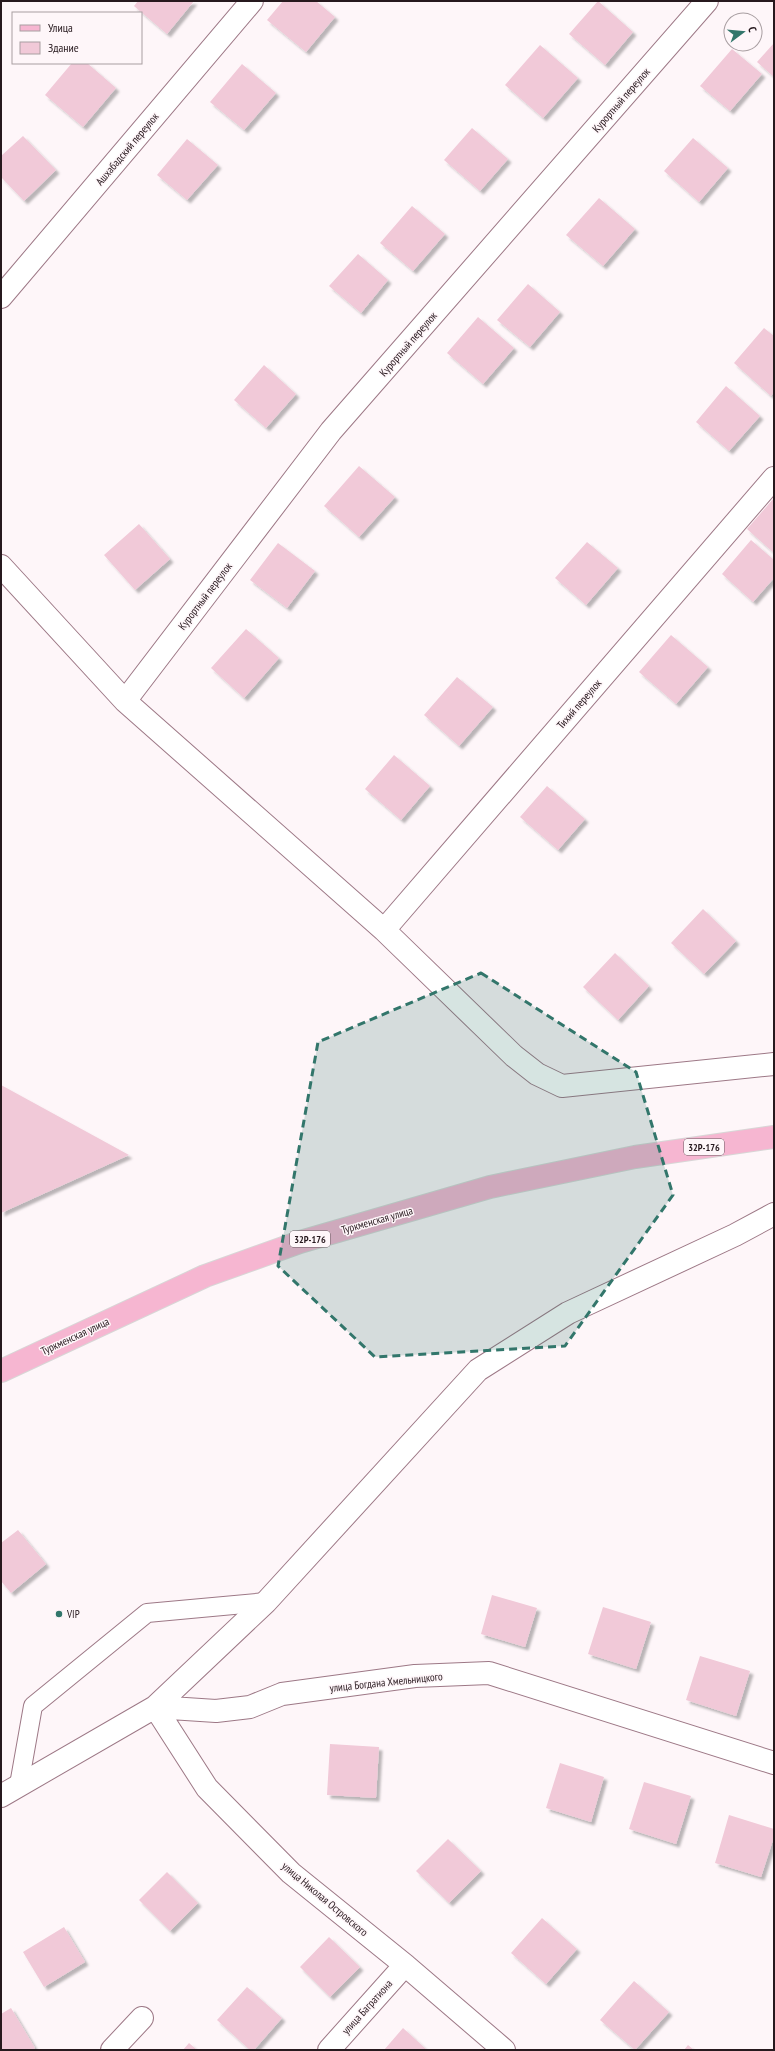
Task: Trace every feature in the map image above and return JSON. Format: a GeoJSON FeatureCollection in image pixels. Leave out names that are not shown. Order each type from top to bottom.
{"type":"FeatureCollection","features":[{"type":"Feature","properties":{"kind":"main road","name":"Туркменская улица"},"geometry":{"type":"LineString","coordinates":[[1,1371],[205,1276],[300,1242],[490,1187],[635,1157],[774,1137]]}},
{"type":"Feature","properties":{"kind":"street","name":"Ашхабадский переулок"},"geometry":{"type":"LineString","coordinates":[[1,297],[252,1]]}},
{"type":"Feature","properties":{"kind":"street","name":"Курортный переулок"},"geometry":{"type":"LineString","coordinates":[[125,701],[331,432],[707,1]]}},
{"type":"Feature","properties":{"kind":"street","name":"Тихий переулок"},"geometry":{"type":"LineString","coordinates":[[384,930],[774,478]]}},
{"type":"Feature","properties":{"kind":"street"},"geometry":{"type":"LineString","coordinates":[[1,566],[125,701],[384,930],[514,1056],[537,1074],[562,1086],[774,1064]]}},
{"type":"Feature","properties":{"kind":"street"},"geometry":{"type":"LineString","coordinates":[[10,1791],[156,1707],[266,1602],[478,1370],[568,1313],[735,1235],[774,1214]]}},
{"type":"Feature","properties":{"kind":"street","name":"улица Богдана Хмельницкого"},"geometry":{"type":"LineString","coordinates":[[156,1707],[216,1711],[250,1707],[282,1694],[415,1676],[489,1673],[774,1763]]}},
{"type":"Feature","properties":{"kind":"street","name":"улица Николая Островского"},"geometry":{"type":"LineString","coordinates":[[156,1707],[208,1788],[291,1873],[405,1965],[504,2050]]}},
{"type":"Feature","properties":{"kind":"street","name":"улица Багратиона"},"geometry":{"type":"LineString","coordinates":[[329,2050],[405,1965]]}},
{"type":"Feature","properties":{"kind":"street"},"geometry":{"type":"LineString","coordinates":[[112,2050],[142,2018]]}},
{"type":"Feature","properties":{"kind":"lane"},"geometry":{"type":"LineString","coordinates":[[10,1791],[32,1706],[147,1613],[266,1602]]}},
{"type":"Feature","properties":{"kind":"highlighted area"},"geometry":{"type":"Polygon","coordinates":[[[481,973],[636,1072],[673,1195],[565,1346],[375,1357],[278,1266],[318,1042],[481,973]]]}},
{"type":"Feature","properties":{"kind":"building"},"geometry":{"type":"Polygon","coordinates":[[[138,1],[194,1],[167,34],[134,6],[138,1]]]}},
{"type":"Feature","properties":{"kind":"building"},"geometry":{"type":"Polygon","coordinates":[[[283,1],[316,1],[335,17],[306,52],[267,20],[283,1]]]}},
{"type":"Feature","properties":{"kind":"building"},"geometry":{"type":"Polygon","coordinates":[[[598,1],[633,32],[605,65],[569,34],[598,1]]]}},
{"type":"Feature","properties":{"kind":"building"},"geometry":{"type":"Polygon","coordinates":[[[774,43],[774,77],[757,62],[774,43]]]}},
{"type":"Feature","properties":{"kind":"building"},"geometry":{"type":"Polygon","coordinates":[[[540,45],[578,78],[543,118],[505,85],[540,45]]]}},
{"type":"Feature","properties":{"kind":"building"},"geometry":{"type":"Polygon","coordinates":[[[729,52],[736,52],[762,74],[730,111],[700,86],[729,52]]]}},
{"type":"Feature","properties":{"kind":"building"},"geometry":{"type":"Polygon","coordinates":[[[71,64],[88,64],[116,88],[83,127],[45,95],[71,64]]]}},
{"type":"Feature","properties":{"kind":"building"},"geometry":{"type":"Polygon","coordinates":[[[242,64],[276,93],[244,130],[210,102],[242,64]]]}},
{"type":"Feature","properties":{"kind":"building"},"geometry":{"type":"Polygon","coordinates":[[[472,128],[508,159],[480,191],[444,160],[472,128]]]}},
{"type":"Feature","properties":{"kind":"building"},"geometry":{"type":"Polygon","coordinates":[[[23,136],[56,170],[24,201],[1,177],[1,156],[23,136]]]}},
{"type":"Feature","properties":{"kind":"building"},"geometry":{"type":"Polygon","coordinates":[[[693,138],[728,168],[699,202],[664,171],[693,138]]]}},
{"type":"Feature","properties":{"kind":"building"},"geometry":{"type":"Polygon","coordinates":[[[187,139],[218,165],[187,200],[157,175],[187,139]]]}},
{"type":"Feature","properties":{"kind":"building"},"geometry":{"type":"Polygon","coordinates":[[[599,198],[635,229],[603,266],[566,235],[599,198]]]}},
{"type":"Feature","properties":{"kind":"building"},"geometry":{"type":"Polygon","coordinates":[[[412,206],[445,234],[413,271],[380,243],[412,206]]]}},
{"type":"Feature","properties":{"kind":"building"},"geometry":{"type":"Polygon","coordinates":[[[358,254],[388,280],[361,313],[329,286],[358,254]]]}},
{"type":"Feature","properties":{"kind":"building"},"geometry":{"type":"Polygon","coordinates":[[[528,284],[560,312],[530,347],[497,320],[528,284]]]}},
{"type":"Feature","properties":{"kind":"building"},"geometry":{"type":"Polygon","coordinates":[[[478,317],[514,348],[483,384],[447,353],[478,317]]]}},
{"type":"Feature","properties":{"kind":"building"},"geometry":{"type":"Polygon","coordinates":[[[764,328],[774,336],[774,392],[771,396],[734,363],[764,328]]]}},
{"type":"Feature","properties":{"kind":"building"},"geometry":{"type":"Polygon","coordinates":[[[264,365],[296,394],[266,428],[234,400],[264,365]]]}},
{"type":"Feature","properties":{"kind":"building"},"geometry":{"type":"Polygon","coordinates":[[[726,386],[760,416],[729,451],[696,422],[726,386]]]}},
{"type":"Feature","properties":{"kind":"building"},"geometry":{"type":"Polygon","coordinates":[[[359,466],[395,497],[359,537],[324,506],[359,466]]]}},
{"type":"Feature","properties":{"kind":"building"},"geometry":{"type":"Polygon","coordinates":[[[774,498],[774,553],[747,529],[774,498]]]}},
{"type":"Feature","properties":{"kind":"building"},"geometry":{"type":"Polygon","coordinates":[[[139,524],[170,559],[135,590],[104,555],[139,524]]]}},
{"type":"Feature","properties":{"kind":"building"},"geometry":{"type":"Polygon","coordinates":[[[751,540],[774,560],[774,578],[753,602],[722,574],[751,540]]]}},
{"type":"Feature","properties":{"kind":"building"},"geometry":{"type":"Polygon","coordinates":[[[587,542],[618,568],[586,605],[555,578],[587,542]]]}},
{"type":"Feature","properties":{"kind":"building"},"geometry":{"type":"Polygon","coordinates":[[[278,543],[315,571],[287,608],[250,580],[278,543]]]}},
{"type":"Feature","properties":{"kind":"building"},"geometry":{"type":"Polygon","coordinates":[[[246,629],[279,658],[244,698],[211,668],[246,629]]]}},
{"type":"Feature","properties":{"kind":"building"},"geometry":{"type":"Polygon","coordinates":[[[671,635],[708,667],[676,704],[639,672],[671,635]]]}},
{"type":"Feature","properties":{"kind":"building"},"geometry":{"type":"Polygon","coordinates":[[[457,677],[493,707],[459,746],[424,715],[457,677]]]}},
{"type":"Feature","properties":{"kind":"building"},"geometry":{"type":"Polygon","coordinates":[[[394,755],[430,786],[401,820],[365,789],[394,755]]]}},
{"type":"Feature","properties":{"kind":"building"},"geometry":{"type":"Polygon","coordinates":[[[547,786],[585,819],[558,850],[520,817],[547,786]]]}},
{"type":"Feature","properties":{"kind":"building"},"geometry":{"type":"Polygon","coordinates":[[[703,909],[736,941],[704,974],[671,943],[703,909]]]}},
{"type":"Feature","properties":{"kind":"building"},"geometry":{"type":"Polygon","coordinates":[[[615,953],[649,986],[618,1020],[583,987],[615,953]]]}},
{"type":"Feature","properties":{"kind":"building"},"geometry":{"type":"Polygon","coordinates":[[[1,1085],[129,1155],[1,1213],[1,1085]]]}},
{"type":"Feature","properties":{"kind":"building"},"geometry":{"type":"Polygon","coordinates":[[[18,1530],[46,1564],[11,1593],[1,1581],[1,1543],[18,1530]]]}},
{"type":"Feature","properties":{"kind":"building"},"geometry":{"type":"Polygon","coordinates":[[[492,1595],[537,1608],[525,1647],[481,1634],[492,1595]]]}},
{"type":"Feature","properties":{"kind":"building"},"geometry":{"type":"Polygon","coordinates":[[[603,1607],[651,1622],[636,1669],[588,1654],[603,1607]]]}},
{"type":"Feature","properties":{"kind":"building"},"geometry":{"type":"Polygon","coordinates":[[[700,1656],[750,1671],[736,1716],[686,1700],[700,1656]]]}},
{"type":"Feature","properties":{"kind":"building"},"geometry":{"type":"Polygon","coordinates":[[[330,1744],[379,1747],[376,1798],[327,1795],[330,1744]]]}},
{"type":"Feature","properties":{"kind":"building"},"geometry":{"type":"Polygon","coordinates":[[[560,1763],[604,1777],[591,1822],[546,1808],[560,1763]]]}},
{"type":"Feature","properties":{"kind":"building"},"geometry":{"type":"Polygon","coordinates":[[[644,1782],[691,1796],[676,1844],[629,1829],[644,1782]]]}},
{"type":"Feature","properties":{"kind":"building"},"geometry":{"type":"Polygon","coordinates":[[[729,1815],[774,1829],[774,1837],[761,1877],[715,1863],[729,1815]]]}},
{"type":"Feature","properties":{"kind":"building"},"geometry":{"type":"Polygon","coordinates":[[[448,1839],[481,1871],[449,1903],[416,1871],[448,1839]]]}},
{"type":"Feature","properties":{"kind":"building"},"geometry":{"type":"Polygon","coordinates":[[[167,1872],[198,1903],[170,1931],[139,1900],[167,1872]]]}},
{"type":"Feature","properties":{"kind":"building"},"geometry":{"type":"Polygon","coordinates":[[[542,1918],[577,1949],[546,1984],[511,1953],[542,1918]]]}},
{"type":"Feature","properties":{"kind":"building"},"geometry":{"type":"Polygon","coordinates":[[[64,1927],[85,1962],[44,1987],[23,1952],[64,1927]]]}},
{"type":"Feature","properties":{"kind":"building"},"geometry":{"type":"Polygon","coordinates":[[[329,1937],[360,1967],[330,1997],[300,1967],[329,1937]]]}},
{"type":"Feature","properties":{"kind":"building"},"geometry":{"type":"Polygon","coordinates":[[[634,1981],[669,2012],[635,2050],[600,2020],[634,1981]]]}},
{"type":"Feature","properties":{"kind":"building"},"geometry":{"type":"Polygon","coordinates":[[[247,1987],[282,2018],[254,2050],[250,2050],[217,2020],[247,1987]]]}},
{"type":"Feature","properties":{"kind":"building"},"geometry":{"type":"Polygon","coordinates":[[[11,2008],[35,2048],[32,2050],[1,2050],[1,2014],[11,2008]]]}},
{"type":"Feature","properties":{"kind":"building"},"geometry":{"type":"Polygon","coordinates":[[[403,2028],[427,2050],[384,2050],[403,2028]]]}},
{"type":"Feature","properties":{"kind":"building"},"geometry":{"type":"Polygon","coordinates":[[[189,2043],[197,2050],[183,2050],[189,2043]]]}},
{"type":"Feature","properties":{"kind":"building"},"geometry":{"type":"Polygon","coordinates":[[[688,2045],[694,2050],[684,2050],[688,2045]]]}},
{"type":"Feature","properties":{"kind":"place","name":"VIP"},"geometry":{"type":"Point","coordinates":[59,1614]}}]}
